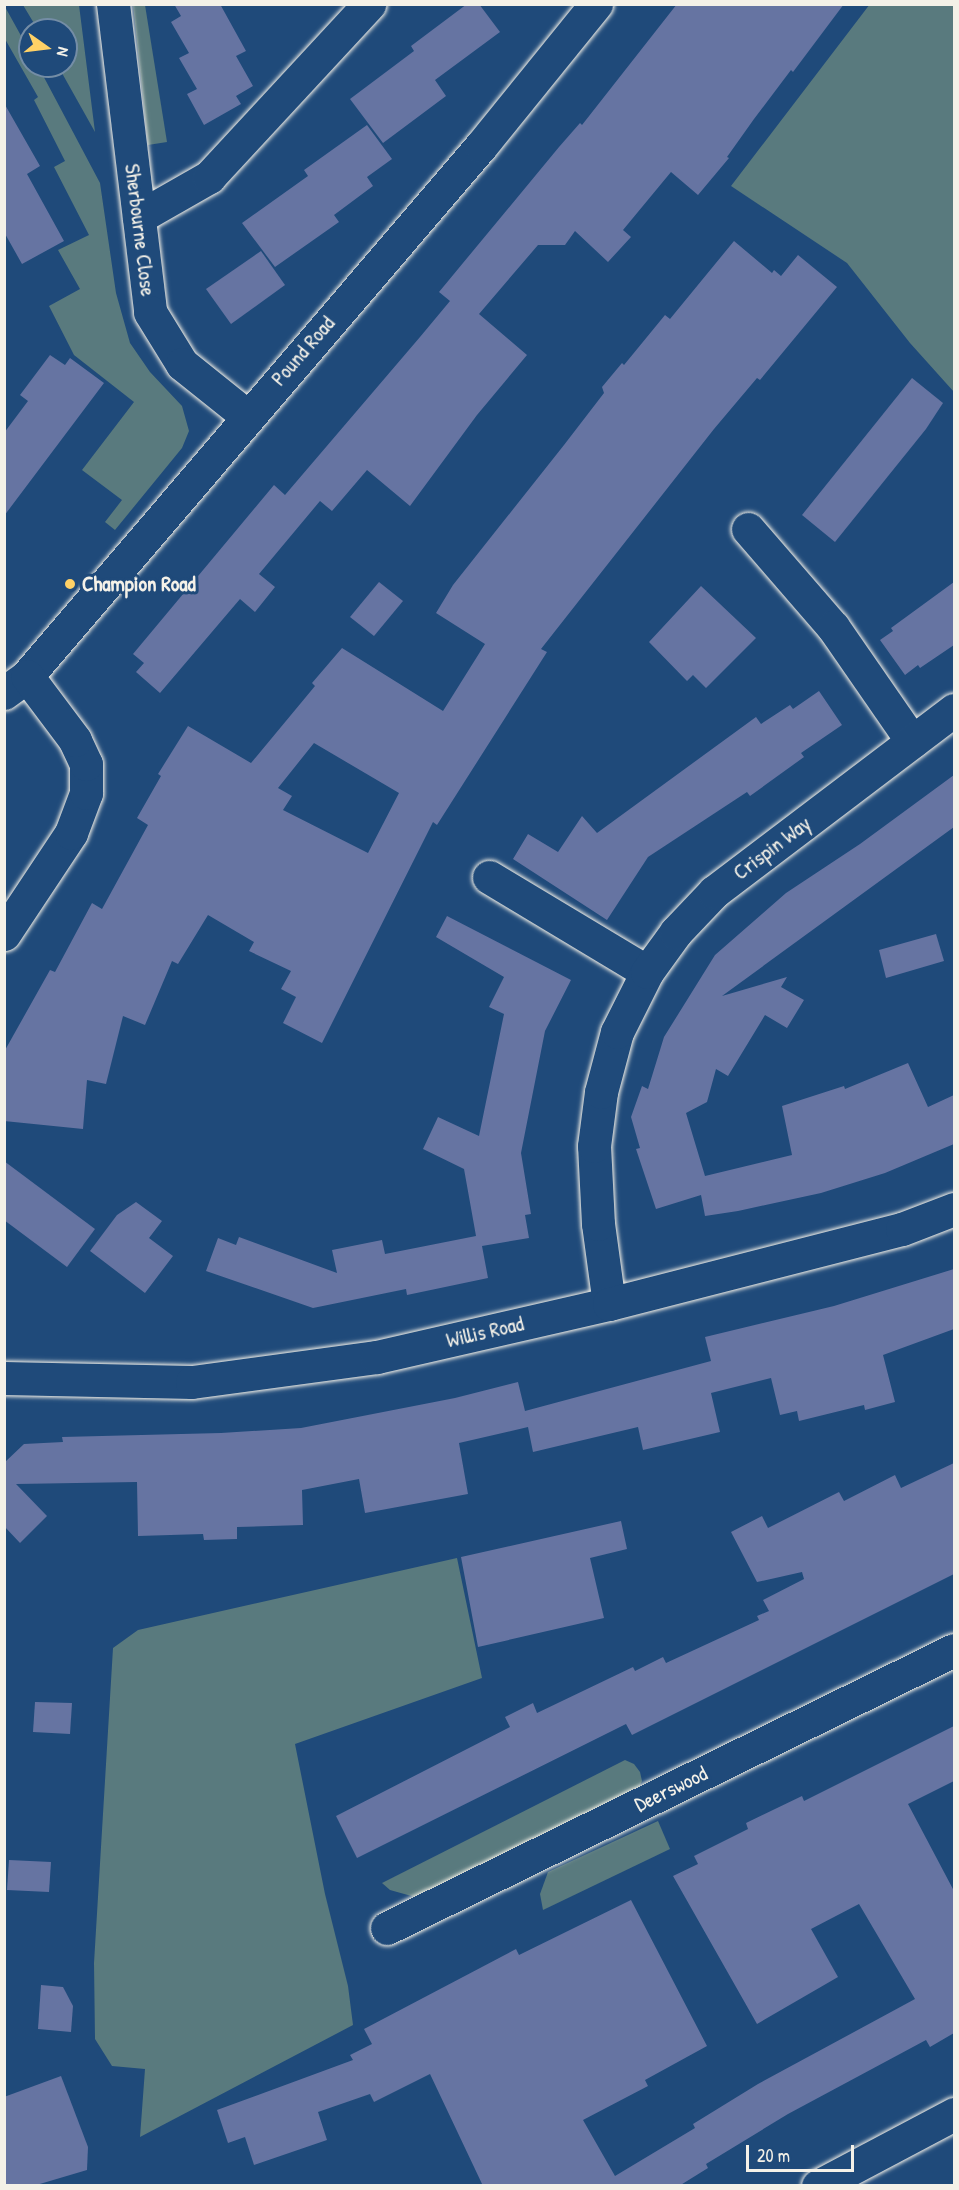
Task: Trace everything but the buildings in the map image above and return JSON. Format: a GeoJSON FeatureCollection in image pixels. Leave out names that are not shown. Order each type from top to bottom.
{"type":"FeatureCollection","features":[{"type":"Feature","properties":{"kind":"street","name":"Sherbourne Close"},"geometry":{"type":"LineString","coordinates":[[113,4],[150,312],[182,364],[247,416]]}},
{"type":"Feature","properties":{"kind":"street"},"geometry":{"type":"LineString","coordinates":[[139,217],[209,177],[369,4]]}},
{"type":"Feature","properties":{"kind":"street","name":"Pound Road"},"geometry":{"type":"LineString","coordinates":[[16,684],[481,146],[596,4]]}},
{"type":"Feature","properties":{"kind":"street"},"geometry":{"type":"LineString","coordinates":[[748,529],[833,627],[912,741]]}},
{"type":"Feature","properties":{"kind":"street"},"geometry":{"type":"LineString","coordinates":[[4,934],[71,833],[86,793],[86,764],[75,740],[16,684]]}},
{"type":"Feature","properties":{"kind":"street","name":"Crispin Way"},"geometry":{"type":"LineString","coordinates":[[609,1304],[597,1224],[594,1146],[601,1092],[617,1032],[647,972],[676,932],[714,892],[954,710]]}},
{"type":"Feature","properties":{"kind":"street"},"geometry":{"type":"LineString","coordinates":[[489,877],[647,972]]}},
{"type":"Feature","properties":{"kind":"street","name":"Willis Road"},"geometry":{"type":"LineString","coordinates":[[4,1378],[192,1382],[377,1357],[609,1304],[902,1229],[954,1209]]}},
{"type":"Feature","properties":{"kind":"street","name":"Deerswood"},"geometry":{"type":"LineString","coordinates":[[387,1928],[954,1650]]}},
{"type":"Feature","properties":{"kind":"street"},"geometry":{"type":"LineString","coordinates":[[819,2186],[954,2114]]}},
{"type":"Feature","properties":{"kind":"green space"},"geometry":{"type":"Polygon","coordinates":[[[870,4],[954,5],[954,392],[910,343],[847,263],[731,186],[870,4]]]}},
{"type":"Feature","properties":{"kind":"green space"},"geometry":{"type":"Polygon","coordinates":[[[4,5],[18,30],[18,62],[5,39],[4,5]]]}},
{"type":"Feature","properties":{"kind":"green space"},"geometry":{"type":"Polygon","coordinates":[[[23,5],[79,5],[95,132],[65,78],[78,78],[78,18],[31,18],[23,5]]]}},
{"type":"Feature","properties":{"kind":"green space"},"geometry":{"type":"Polygon","coordinates":[[[133,5],[145,5],[167,142],[148,145],[133,5]]]}},
{"type":"Feature","properties":{"kind":"green space"},"geometry":{"type":"Polygon","coordinates":[[[27,78],[44,78],[100,183],[116,293],[130,343],[150,372],[182,406],[189,431],[182,448],[115,530],[105,522],[122,500],[82,470],[134,402],[74,355],[49,306],[80,289],[58,250],[89,235],[54,167],[65,161],[34,100],[38,97],[27,78]]]}},
{"type":"Feature","properties":{"kind":"green space"},"geometry":{"type":"Polygon","coordinates":[[[457,1558],[482,1678],[295,1744],[325,1894],[348,1986],[353,2025],[140,2137],[145,2069],[112,2066],[95,2039],[94,1963],[113,1648],[138,1630],[457,1558]]]}},
{"type":"Feature","properties":{"kind":"green space"},"geometry":{"type":"Polygon","coordinates":[[[625,1760],[634,1764],[640,1772],[642,1781],[639,1788],[415,1897],[390,1890],[382,1883],[625,1760]]]}},
{"type":"Feature","properties":{"kind":"green space"},"geometry":{"type":"Polygon","coordinates":[[[658,1821],[670,1849],[543,1910],[540,1894],[548,1872],[658,1821]]]}},
{"type":"Feature","properties":{"kind":"place","name":"Champion Road"},"geometry":{"type":"Point","coordinates":[70,584]}}]}
